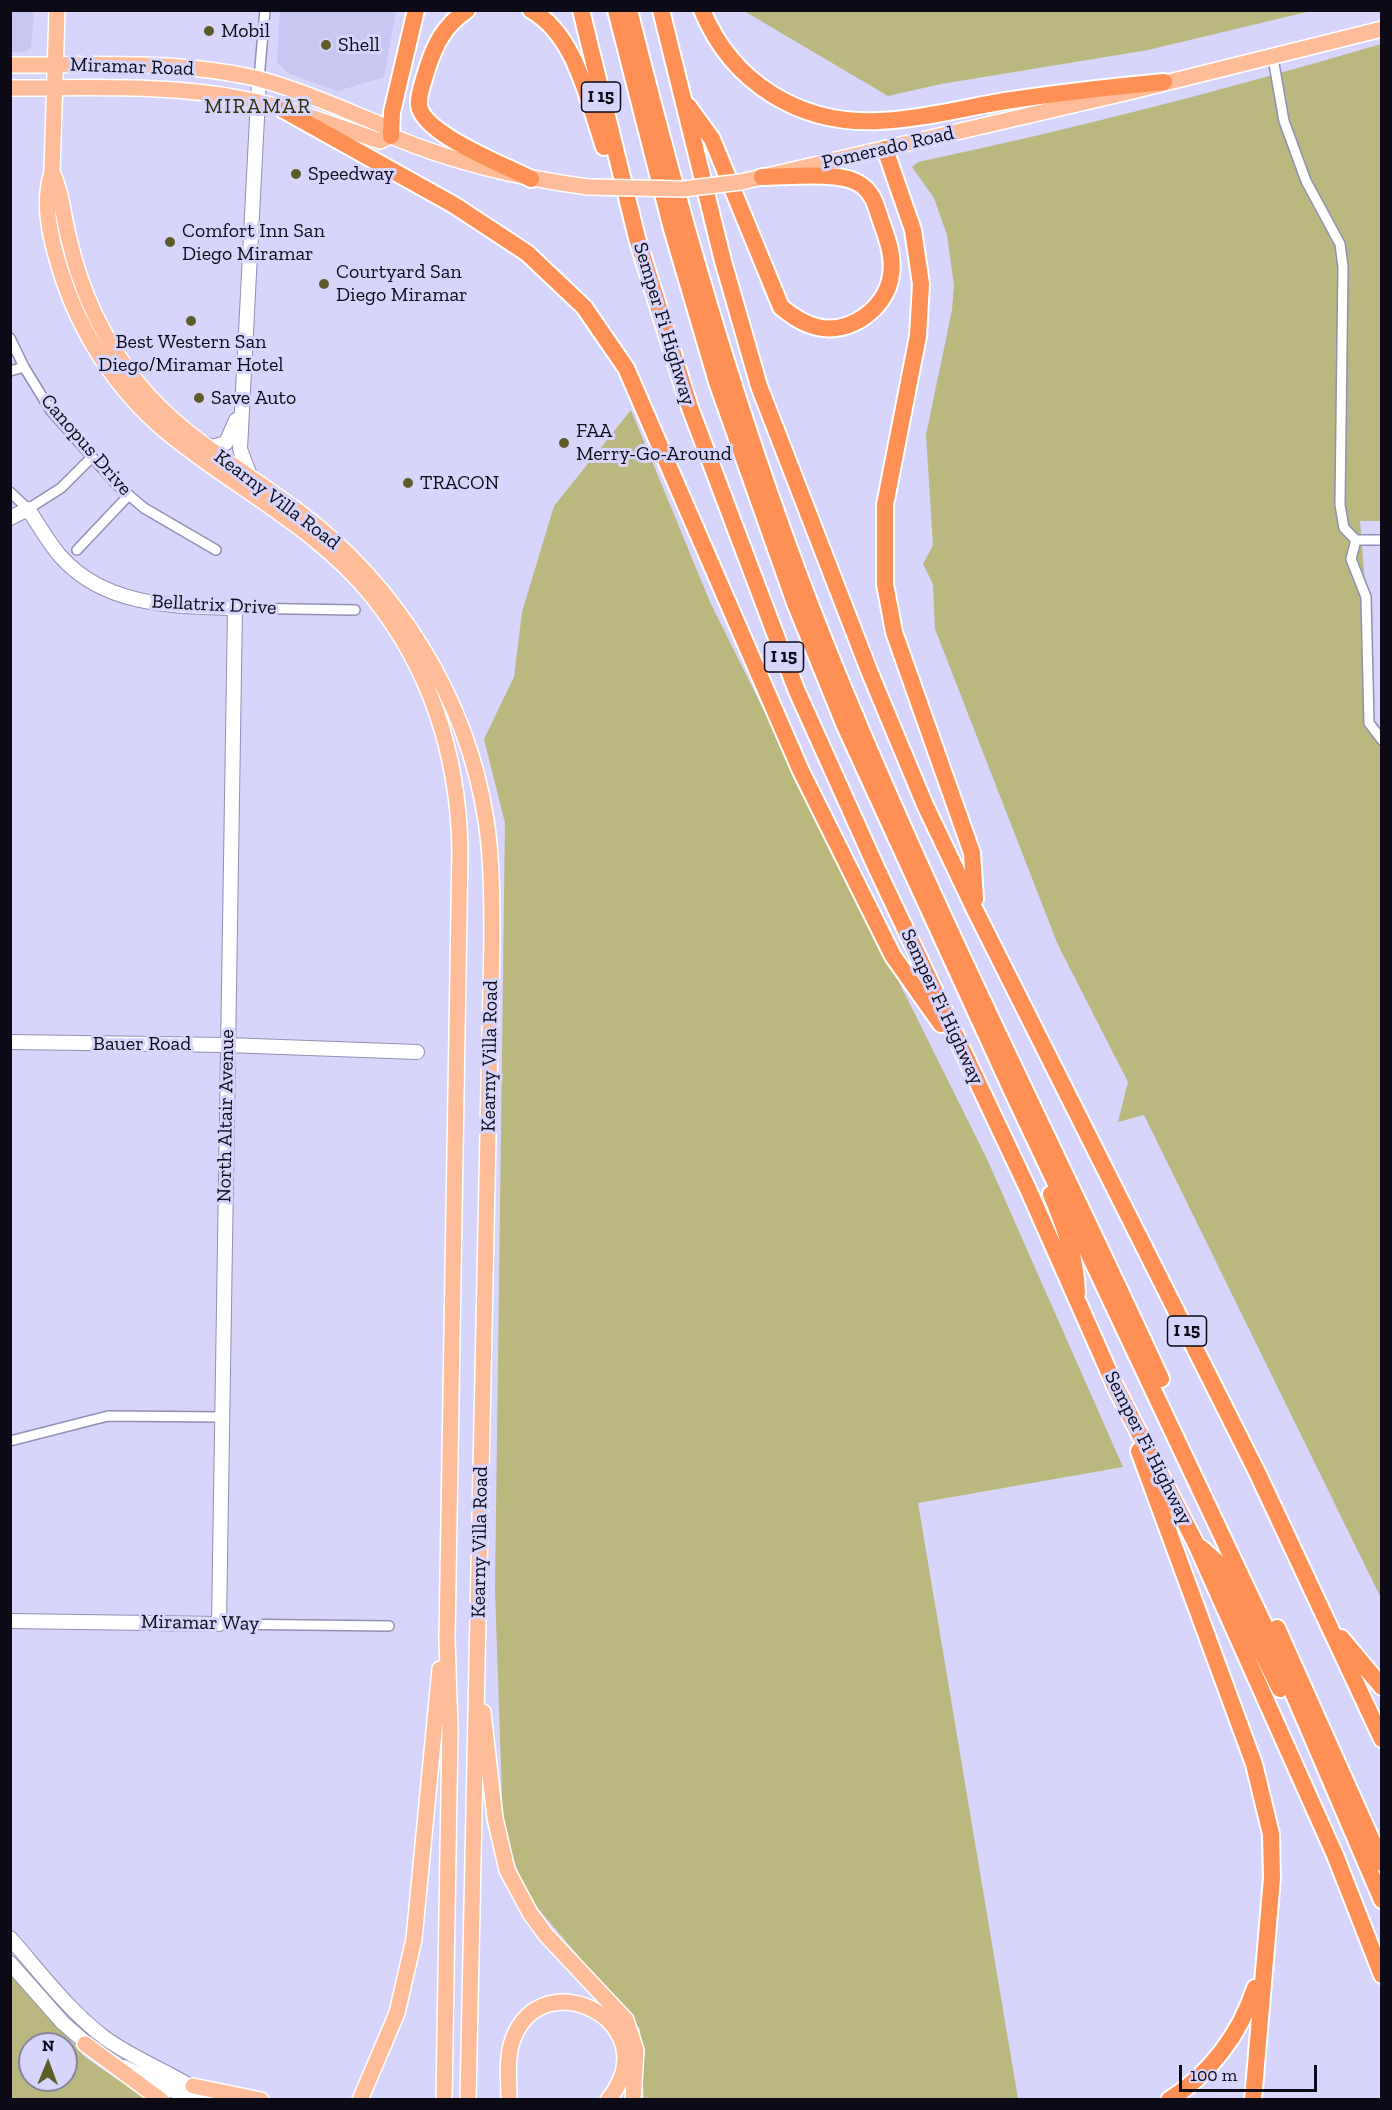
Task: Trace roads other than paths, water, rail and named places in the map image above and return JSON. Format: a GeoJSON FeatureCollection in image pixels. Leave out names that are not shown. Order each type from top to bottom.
{"type":"FeatureCollection","features":[{"type":"Feature","properties":{"kind":"highway"},"geometry":{"type":"LineString","coordinates":[[391,136],[392,112],[416,10]]}},
{"type":"Feature","properties":{"kind":"highway"},"geometry":{"type":"LineString","coordinates":[[467,10],[446,27],[438,39],[420,97],[421,111],[439,132],[531,179]]}},
{"type":"Feature","properties":{"kind":"highway"},"geometry":{"type":"LineString","coordinates":[[531,10],[551,24],[560,35],[574,63],[637,238]]}},
{"type":"Feature","properties":{"kind":"highway","name":"Semper Fi Highway"},"geometry":{"type":"LineString","coordinates":[[581,10],[637,238],[689,405],[818,742],[1028,1189],[1116,1388],[1196,1544],[1335,1855],[1382,1975]]}},
{"type":"Feature","properties":{"kind":"highway"},"geometry":{"type":"LineString","coordinates":[[616,10],[672,229],[717,382],[795,603],[845,726],[1029,1125],[1265,1627],[1382,1900]]}},
{"type":"Feature","properties":{"kind":"highway"},"geometry":{"type":"LineString","coordinates":[[629,10],[680,210],[727,368],[779,520],[826,645],[887,792],[1281,1637],[1382,1863]]}},
{"type":"Feature","properties":{"kind":"highway","name":"I 15"},"geometry":{"type":"LineString","coordinates":[[661,10],[723,261],[759,386],[870,673],[925,805],[975,910],[1257,1472],[1382,1739]]}},
{"type":"Feature","properties":{"kind":"highway"},"geometry":{"type":"LineString","coordinates":[[702,10],[713,36],[741,72],[778,99],[810,113],[852,121],[880,121],[1014,100],[1164,82]]}},
{"type":"Feature","properties":{"kind":"highway"},"geometry":{"type":"LineString","coordinates":[[682,98],[712,139],[781,308],[800,322],[819,328],[848,325],[865,317],[883,299],[891,275],[890,249],[870,192],[853,181],[834,178],[762,177]]}},
{"type":"Feature","properties":{"kind":"highway"},"geometry":{"type":"LineString","coordinates":[[282,109],[454,205],[527,254],[584,307],[626,368],[801,771],[893,956],[968,1061]]}},
{"type":"Feature","properties":{"kind":"highway"},"geometry":{"type":"LineString","coordinates":[[885,149],[914,230],[921,284],[918,336],[885,506],[885,584],[894,632],[972,854],[975,910]]}},
{"type":"Feature","properties":{"kind":"highway"},"geometry":{"type":"LineString","coordinates":[[1029,1125],[1042,1173],[1067,1232],[1077,1272],[1078,1304]]}},
{"type":"Feature","properties":{"kind":"highway"},"geometry":{"type":"LineString","coordinates":[[1116,1388],[1254,1764],[1271,1834],[1272,1878],[1253,2100]]}},
{"type":"Feature","properties":{"kind":"highway"},"geometry":{"type":"LineString","coordinates":[[1196,1544],[1218,1563],[1313,1756],[1330,1777]]}},
{"type":"Feature","properties":{"kind":"highway"},"geometry":{"type":"LineString","coordinates":[[1327,1622],[1382,1688]]}},
{"type":"Feature","properties":{"kind":"highway"},"geometry":{"type":"LineString","coordinates":[[1168,2100],[1194,2084],[1226,2046],[1249,2006],[1263,1964]]}},
{"type":"Feature","properties":{"kind":"main road","name":"Kearny Villa Road"},"geometry":{"type":"LineString","coordinates":[[57,10],[52,172],[46,190],[47,209],[56,257],[72,304],[103,360],[133,399],[167,432],[314,538],[371,596],[412,655],[433,700],[447,741],[457,792],[460,849],[447,1639],[450,1729],[444,2100]]}},
{"type":"Feature","properties":{"kind":"main road","name":"Pomerado Road"},"geometry":{"type":"LineString","coordinates":[[391,136],[469,165],[531,179],[588,187],[683,189],[741,182],[1273,58],[1382,29]]}},
{"type":"Feature","properties":{"kind":"main road","name":"Miramar Road"},"geometry":{"type":"LineString","coordinates":[[10,65],[176,66],[259,79],[384,126],[391,136],[380,141],[258,102],[171,90],[10,88]]}},
{"type":"Feature","properties":{"kind":"main road","name":"Kearny Villa Road"},"geometry":{"type":"LineString","coordinates":[[52,172],[59,188],[77,273],[108,341],[151,400],[199,442],[335,540],[376,584],[408,624],[437,673],[453,708],[475,772],[485,818],[492,877],[492,941],[468,2100]]}},
{"type":"Feature","properties":{"kind":"main road"},"geometry":{"type":"LineString","coordinates":[[360,2100],[398,2013],[412,1951],[440,1669],[447,1639]]}},
{"type":"Feature","properties":{"kind":"main road"},"geometry":{"type":"LineString","coordinates":[[477,1704],[485,1715],[495,1818],[507,1870],[530,1913],[546,1935],[626,2020],[636,2050],[633,2100]]}},
{"type":"Feature","properties":{"kind":"main road"},"geometry":{"type":"LineString","coordinates":[[509,2100],[513,2039],[526,2019],[542,2008],[572,2002],[596,2010],[618,2031],[624,2056],[626,2100]]}},
{"type":"Feature","properties":{"kind":"main road"},"geometry":{"type":"LineString","coordinates":[[85,2044],[161,2100]]}},
{"type":"Feature","properties":{"kind":"main road"},"geometry":{"type":"LineString","coordinates":[[608,2100],[619,2082],[624,2056]]}},
{"type":"Feature","properties":{"kind":"main road"},"geometry":{"type":"LineString","coordinates":[[349,2100],[368,2083]]}},
{"type":"Feature","properties":{"kind":"main road"},"geometry":{"type":"LineString","coordinates":[[193,2086],[261,2100]]}},
{"type":"Feature","properties":{"kind":"street"},"geometry":{"type":"LineString","coordinates":[[251,478],[240,449],[241,404],[265,10]]}},
{"type":"Feature","properties":{"kind":"street"},"geometry":{"type":"LineString","coordinates":[[1273,58],[1284,121],[1306,181],[1340,244],[1343,267],[1340,505],[1344,528],[1356,540],[1382,540]]}},
{"type":"Feature","properties":{"kind":"street","name":"Canopus Drive"},"geometry":{"type":"LineString","coordinates":[[10,338],[24,367],[51,411],[92,457],[144,508],[216,550]]}},
{"type":"Feature","properties":{"kind":"street"},"geometry":{"type":"LineString","coordinates":[[10,371],[24,367]]}},
{"type":"Feature","properties":{"kind":"street"},"geometry":{"type":"LineString","coordinates":[[199,442],[212,447],[226,443],[241,404]]}},
{"type":"Feature","properties":{"kind":"street"},"geometry":{"type":"LineString","coordinates":[[10,518],[61,488],[92,457]]}},
{"type":"Feature","properties":{"kind":"street","name":"Bellatrix Drive"},"geometry":{"type":"LineString","coordinates":[[10,492],[28,509],[62,558],[86,578],[108,590],[153,604],[355,610]]}},
{"type":"Feature","properties":{"kind":"street"},"geometry":{"type":"LineString","coordinates":[[77,550],[129,495]]}},
{"type":"Feature","properties":{"kind":"street"},"geometry":{"type":"LineString","coordinates":[[1356,540],[1351,559],[1366,597],[1369,723],[1382,740]]}},
{"type":"Feature","properties":{"kind":"street","name":"North Altair Avenue"},"geometry":{"type":"LineString","coordinates":[[219,1624],[235,608]]}},
{"type":"Feature","properties":{"kind":"street","name":"Bauer Road"},"geometry":{"type":"LineString","coordinates":[[10,1042],[227,1045],[417,1052]]}},
{"type":"Feature","properties":{"kind":"street"},"geometry":{"type":"LineString","coordinates":[[10,1441],[108,1416],[221,1417]]}},
{"type":"Feature","properties":{"kind":"street","name":"Miramar Way"},"geometry":{"type":"LineString","coordinates":[[10,1621],[389,1626]]}},
{"type":"Feature","properties":{"kind":"street"},"geometry":{"type":"LineString","coordinates":[[10,1938],[75,2011],[105,2038],[193,2086],[212,2100]]}},
{"type":"Feature","properties":{"kind":"street"},"geometry":{"type":"LineString","coordinates":[[10,1963],[85,2044],[171,2090],[205,2100]]}},
{"type":"Feature","properties":{"kind":"place","name":"Mobil"},"geometry":{"type":"Point","coordinates":[209,31]}},
{"type":"Feature","properties":{"kind":"place","name":"Shell"},"geometry":{"type":"Point","coordinates":[326,45]}},
{"type":"Feature","properties":{"kind":"place","name":"Speedway"},"geometry":{"type":"Point","coordinates":[296,174]}},
{"type":"Feature","properties":{"kind":"place","name":"Comfort Inn San Diego Miramar"},"geometry":{"type":"Point","coordinates":[170,242]}},
{"type":"Feature","properties":{"kind":"place","name":"Courtyard San Diego Miramar"},"geometry":{"type":"Point","coordinates":[324,284]}},
{"type":"Feature","properties":{"kind":"place","name":"Best Western San Diego/Miramar Hotel"},"geometry":{"type":"Point","coordinates":[191,321]}},
{"type":"Feature","properties":{"kind":"place","name":"Save Auto"},"geometry":{"type":"Point","coordinates":[199,398]}},
{"type":"Feature","properties":{"kind":"place","name":"FAA Merry-Go-Around"},"geometry":{"type":"Point","coordinates":[564,443]}},
{"type":"Feature","properties":{"kind":"place","name":"TRACON"},"geometry":{"type":"Point","coordinates":[408,483]}},
{"type":"Feature","properties":{"kind":"district","name":"MIRAMAR"},"geometry":{"type":"Point","coordinates":[258,107]}}]}
